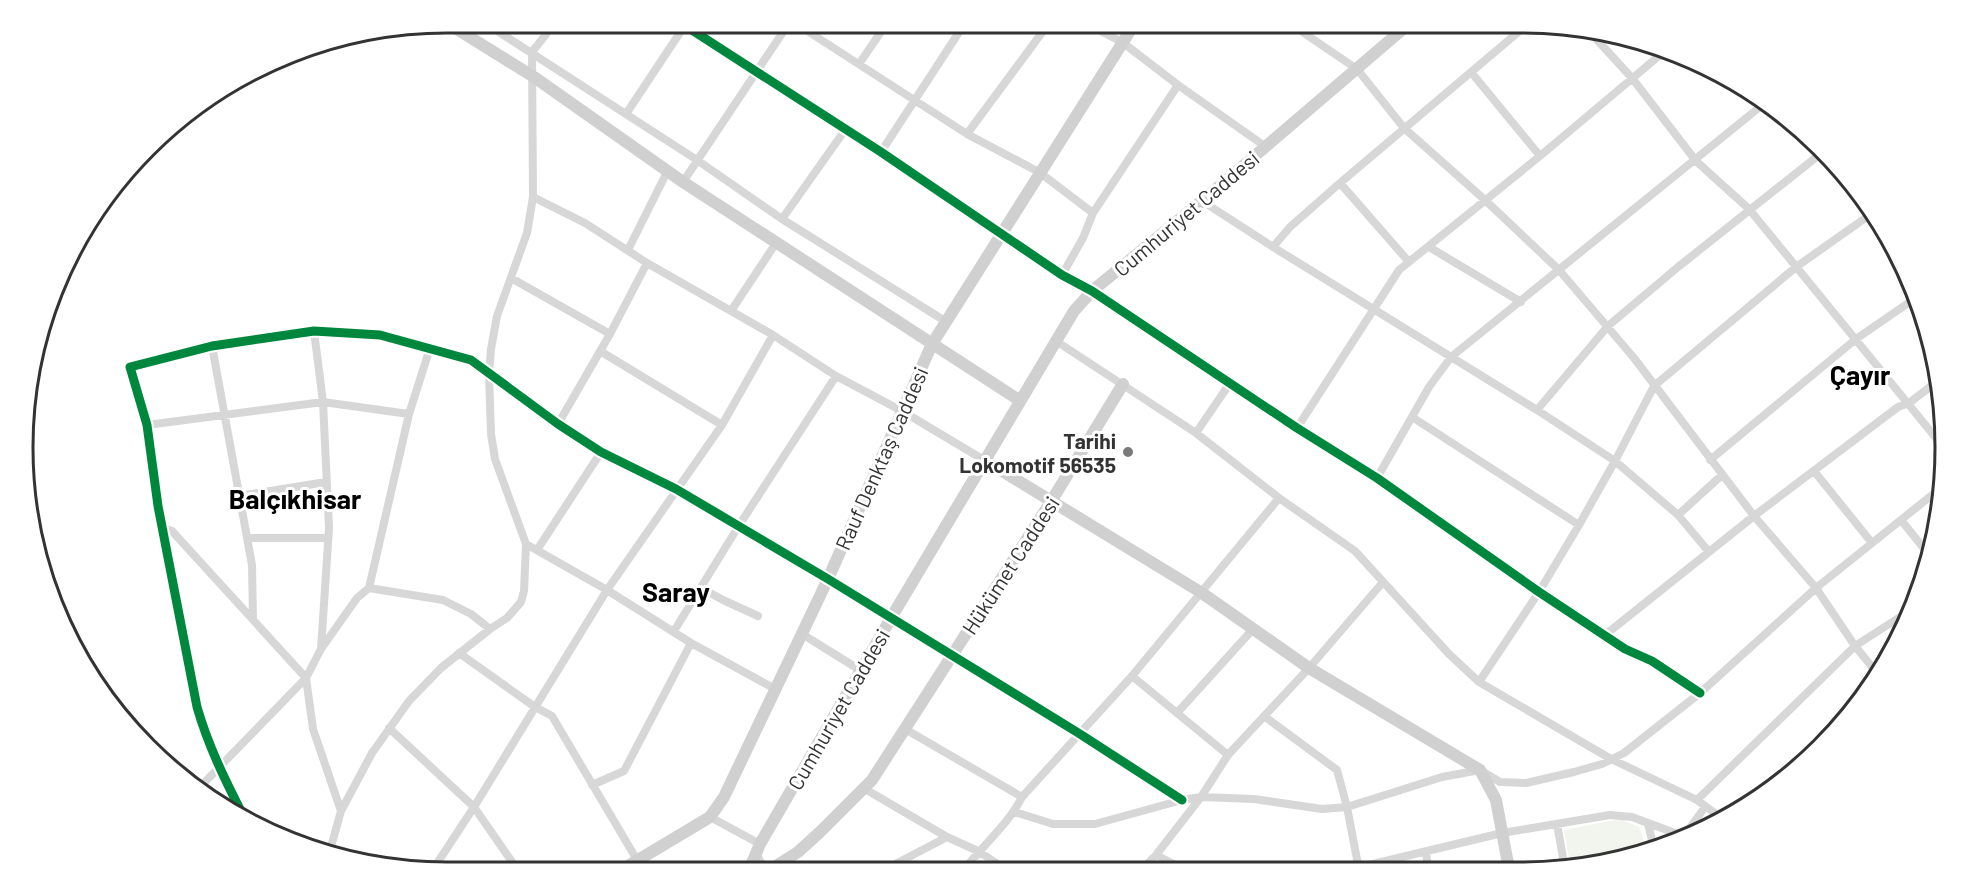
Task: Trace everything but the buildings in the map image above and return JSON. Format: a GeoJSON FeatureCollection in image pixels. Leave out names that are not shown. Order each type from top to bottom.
{"type":"FeatureCollection","features":[{"type":"Feature","properties":{"kind":"street"},"geometry":{"type":"LineString","coordinates":[[464,33],[534,77],[683,182],[1019,400]]}},
{"type":"Feature","properties":{"kind":"street"},"geometry":{"type":"LineString","coordinates":[[502,33],[697,160],[782,219],[945,321]]}},
{"type":"Feature","properties":{"kind":"street"},"geometry":{"type":"LineString","coordinates":[[331,845],[341,811],[372,753],[389,728],[424,684],[459,653],[507,618],[521,602],[524,591],[526,544],[495,459],[490,434],[489,374],[497,316],[527,233],[533,197],[534,77],[532,52],[547,33]]}},
{"type":"Feature","properties":{"kind":"street"},"geometry":{"type":"LineString","coordinates":[[626,114],[677,33]]}},
{"type":"Feature","properties":{"kind":"street"},"geometry":{"type":"LineString","coordinates":[[697,33],[882,152],[1062,275],[1092,291],[1297,428],[1377,478],[1539,592],[1625,649],[1652,662],[1700,693]]}},
{"type":"Feature","properties":{"kind":"street"},"geometry":{"type":"LineString","coordinates":[[683,182],[782,33]]}},
{"type":"Feature","properties":{"kind":"street"},"geometry":{"type":"LineString","coordinates":[[812,33],[967,134],[1039,172],[1093,213]]}},
{"type":"Feature","properties":{"kind":"street"},"geometry":{"type":"LineString","coordinates":[[859,64],[880,33]]}},
{"type":"Feature","properties":{"kind":"street"},"geometry":{"type":"LineString","coordinates":[[882,152],[914,98],[958,33]]}},
{"type":"Feature","properties":{"kind":"street"},"geometry":{"type":"LineString","coordinates":[[967,134],[1041,33]]}},
{"type":"Feature","properties":{"kind":"street"},"geometry":{"type":"LineString","coordinates":[[1105,33],[1122,42],[1266,147]]}},
{"type":"Feature","properties":{"kind":"street","name":"Rauf Denktaş Caddesi"},"geometry":{"type":"LineString","coordinates":[[637,861],[710,817],[724,797],[828,579],[932,344],[1128,33]]}},
{"type":"Feature","properties":{"kind":"street"},"geometry":{"type":"LineString","coordinates":[[1305,33],[1357,69],[1404,128],[1559,270],[1608,326],[1754,516],[1816,588],[1872,667]]}},
{"type":"Feature","properties":{"kind":"street","name":"Cumhuriyet Caddesi"},"geometry":{"type":"LineString","coordinates":[[752,862],[860,670],[1074,311],[1092,291],[1266,147],[1398,33]]}},
{"type":"Feature","properties":{"kind":"street"},"geometry":{"type":"LineString","coordinates":[[1273,247],[1290,227],[1340,183],[1517,33]]}},
{"type":"Feature","properties":{"kind":"street"},"geometry":{"type":"LineString","coordinates":[[1598,40],[1632,78],[1696,161],[1749,209],[1935,436]]}},
{"type":"Feature","properties":{"kind":"street"},"geometry":{"type":"LineString","coordinates":[[1297,428],[1372,308],[1399,270],[1658,57]]}},
{"type":"Feature","properties":{"kind":"street"},"geometry":{"type":"LineString","coordinates":[[1471,72],[1540,156]]}},
{"type":"Feature","properties":{"kind":"street"},"geometry":{"type":"LineString","coordinates":[[1062,275],[1083,238],[1093,213],[1178,85]]}},
{"type":"Feature","properties":{"kind":"street"},"geometry":{"type":"LineString","coordinates":[[1377,478],[1429,387],[1451,357],[1758,108]]}},
{"type":"Feature","properties":{"kind":"street"},"geometry":{"type":"LineString","coordinates":[[782,219],[845,130]]}},
{"type":"Feature","properties":{"kind":"street"},"geometry":{"type":"LineString","coordinates":[[1537,410],[1608,326],[1749,209],[1817,157]]}},
{"type":"Feature","properties":{"kind":"street"},"geometry":{"type":"LineString","coordinates":[[628,250],[668,172]]}},
{"type":"Feature","properties":{"kind":"street"},"geometry":{"type":"LineString","coordinates":[[1340,183],[1409,262]]}},
{"type":"Feature","properties":{"kind":"street"},"geometry":{"type":"LineString","coordinates":[[533,197],[585,223],[647,263],[773,335],[836,376],[902,411],[1052,500],[1202,594],[1309,668],[1500,782],[1526,783],[1574,772],[1624,753],[1700,693],[1816,588],[1932,495]]}},
{"type":"Feature","properties":{"kind":"street"},"geometry":{"type":"LineString","coordinates":[[1202,201],[1615,461],[1678,515],[1709,552]]}},
{"type":"Feature","properties":{"kind":"street"},"geometry":{"type":"LineString","coordinates":[[1479,682],[1539,592],[1579,525],[1654,386],[1796,267],[1866,218]]}},
{"type":"Feature","properties":{"kind":"street"},"geometry":{"type":"LineString","coordinates":[[731,311],[776,243]]}},
{"type":"Feature","properties":{"kind":"street"},"geometry":{"type":"LineString","coordinates":[[1429,247],[1521,302]]}},
{"type":"Feature","properties":{"kind":"street"},"geometry":{"type":"LineString","coordinates":[[558,424],[647,263]]}},
{"type":"Feature","properties":{"kind":"street"},"geometry":{"type":"LineString","coordinates":[[511,278],[609,334]]}},
{"type":"Feature","properties":{"kind":"street"},"geometry":{"type":"LineString","coordinates":[[1710,460],[1856,339],[1909,303]]}},
{"type":"Feature","properties":{"kind":"street"},"geometry":{"type":"LineString","coordinates":[[314,331],[322,402],[327,482],[328,538],[321,649]]}},
{"type":"Feature","properties":{"kind":"street"},"geometry":{"type":"LineString","coordinates":[[238,805],[219,769],[203,730],[197,707],[158,506],[147,425],[130,367],[212,346],[314,331],[380,335],[471,360],[558,424],[601,452],[676,489],[828,579],[1080,734],[1182,800]]}},
{"type":"Feature","properties":{"kind":"street"},"geometry":{"type":"LineString","coordinates":[[438,862],[607,590],[722,425],[773,335]]}},
{"type":"Feature","properties":{"kind":"street"},"geometry":{"type":"LineString","coordinates":[[1056,341],[1196,433],[1280,498],[1355,551],[1449,654],[1479,682],[1611,759],[1697,800],[1714,813]]}},
{"type":"Feature","properties":{"kind":"street"},"geometry":{"type":"LineString","coordinates":[[212,346],[252,565],[253,619]]}},
{"type":"Feature","properties":{"kind":"street"},"geometry":{"type":"LineString","coordinates":[[204,783],[306,678],[321,649],[357,598],[369,588],[409,414],[430,348]]}},
{"type":"Feature","properties":{"kind":"street"},"geometry":{"type":"LineString","coordinates":[[600,351],[722,425]]}},
{"type":"Feature","properties":{"kind":"street"},"geometry":{"type":"LineString","coordinates":[[674,631],[836,376]]}},
{"type":"Feature","properties":{"kind":"street"},"geometry":{"type":"LineString","coordinates":[[1196,433],[1230,383]]}},
{"type":"Feature","properties":{"kind":"street","name":"Hükümet Caddesi"},"geometry":{"type":"LineString","coordinates":[[786,862],[865,789],[1052,500],[1123,384]]}},
{"type":"Feature","properties":{"kind":"street"},"geometry":{"type":"LineString","coordinates":[[1605,635],[1754,516],[1898,407],[1909,403],[1930,387]]}},
{"type":"Feature","properties":{"kind":"street"},"geometry":{"type":"LineString","coordinates":[[147,425],[322,402],[409,414]]}},
{"type":"Feature","properties":{"kind":"street"},"geometry":{"type":"LineString","coordinates":[[1412,417],[1579,525]]}},
{"type":"Feature","properties":{"kind":"street"},"geometry":{"type":"LineString","coordinates":[[537,550],[601,452]]}},
{"type":"Feature","properties":{"kind":"street"},"geometry":{"type":"LineString","coordinates":[[1814,471],[1872,543]]}},
{"type":"Feature","properties":{"kind":"street"},"geometry":{"type":"LineString","coordinates":[[1678,515],[1722,475]]}},
{"type":"Feature","properties":{"kind":"street"},"geometry":{"type":"LineString","coordinates":[[239,496],[327,482]]}},
{"type":"Feature","properties":{"kind":"street"},"geometry":{"type":"LineString","coordinates":[[970,862],[1015,812],[1022,797],[1132,676],[1202,594],[1280,498]]}},
{"type":"Feature","properties":{"kind":"street"},"geometry":{"type":"LineString","coordinates":[[1902,520],[1923,547]]}},
{"type":"Feature","properties":{"kind":"street"},"geometry":{"type":"LineString","coordinates":[[163,528],[172,531],[306,678],[313,729],[341,811]]}},
{"type":"Feature","properties":{"kind":"street"},"geometry":{"type":"LineString","coordinates":[[247,538],[328,538]]}},
{"type":"Feature","properties":{"kind":"street"},"geometry":{"type":"LineString","coordinates":[[526,544],[607,590],[691,643],[777,690]]}},
{"type":"Feature","properties":{"kind":"street"},"geometry":{"type":"LineString","coordinates":[[1149,862],[1201,797],[1228,755],[1309,668],[1383,582]]}},
{"type":"Feature","properties":{"kind":"street"},"geometry":{"type":"LineString","coordinates":[[369,588],[443,600],[471,614],[490,629]]}},
{"type":"Feature","properties":{"kind":"street"},"geometry":{"type":"LineString","coordinates":[[700,588],[758,616]]}},
{"type":"Feature","properties":{"kind":"street"},"geometry":{"type":"LineString","coordinates":[[1697,800],[1855,646],[1897,619]]}},
{"type":"Feature","properties":{"kind":"street"},"geometry":{"type":"LineString","coordinates":[[1177,713],[1253,629]]}},
{"type":"Feature","properties":{"kind":"street"},"geometry":{"type":"LineString","coordinates":[[802,634],[860,670]]}},
{"type":"Feature","properties":{"kind":"street"},"geometry":{"type":"LineString","coordinates":[[592,785],[624,771],[691,643]]}},
{"type":"Feature","properties":{"kind":"street"},"geometry":{"type":"LineString","coordinates":[[459,653],[535,707],[552,716],[637,861]]}},
{"type":"Feature","properties":{"kind":"street"},"geometry":{"type":"LineString","coordinates":[[1132,676],[1228,755]]}},
{"type":"Feature","properties":{"kind":"street"},"geometry":{"type":"LineString","coordinates":[[1263,716],[1337,770],[1358,862]]}},
{"type":"Feature","properties":{"kind":"street"},"geometry":{"type":"LineString","coordinates":[[389,728],[474,807],[512,862]]}},
{"type":"Feature","properties":{"kind":"street"},"geometry":{"type":"LineString","coordinates":[[904,729],[1022,797]]}},
{"type":"Feature","properties":{"kind":"street"},"geometry":{"type":"LineString","coordinates":[[1015,812],[1053,824],[1095,824],[1201,797],[1254,799],[1322,809],[1347,807],[1442,777],[1480,770]]}},
{"type":"Feature","properties":{"kind":"street"},"geometry":{"type":"LineString","coordinates":[[1480,770],[1496,800],[1508,862]]}},
{"type":"Feature","properties":{"kind":"street"},"geometry":{"type":"LineString","coordinates":[[865,789],[994,862]]}},
{"type":"Feature","properties":{"kind":"street"},"geometry":{"type":"LineString","coordinates":[[1693,824],[1705,807]]}},
{"type":"Feature","properties":{"kind":"street"},"geometry":{"type":"LineString","coordinates":[[1387,862],[1502,833],[1616,815],[1632,817],[1670,834]]}},
{"type":"Feature","properties":{"kind":"street"},"geometry":{"type":"LineString","coordinates":[[710,817],[758,849],[761,862]]}},
{"type":"Feature","properties":{"kind":"street"},"geometry":{"type":"LineString","coordinates":[[1557,824],[1563,859]]}},
{"type":"Feature","properties":{"kind":"street"},"geometry":{"type":"LineString","coordinates":[[1647,824],[1652,841]]}},
{"type":"Feature","properties":{"kind":"street"},"geometry":{"type":"LineString","coordinates":[[904,862],[947,837]]}},
{"type":"Feature","properties":{"kind":"street"},"geometry":{"type":"LineString","coordinates":[[1426,852],[1427,862]]}},
{"type":"Feature","properties":{"kind":"street"},"geometry":{"type":"LineString","coordinates":[[1156,855],[1170,862]]}},
{"type":"Feature","properties":{"kind":"shaded area"},"geometry":{"type":"Polygon","coordinates":[[[1620,819],[1639,827],[1645,843],[1601,854],[1569,859],[1564,830],[1620,819]]]}},
{"type":"Feature","properties":{"kind":"cycle path"},"geometry":{"type":"LineString","coordinates":[[697,33],[881,152],[1062,275],[1092,291],[1297,428],[1377,478],[1539,592],[1625,649],[1652,661],[1700,693]]}},
{"type":"Feature","properties":{"kind":"cycle path"},"geometry":{"type":"LineString","coordinates":[[238,805],[206,735],[197,707],[158,506],[147,425],[130,367],[212,346],[314,331],[380,335],[471,360],[558,424],[601,452],[676,489],[828,579],[1080,734],[1182,800]]}},
{"type":"Feature","properties":{"kind":"place","name":"Tarihi Lokomotif 56535"},"geometry":{"type":"Point","coordinates":[1128,452]}},
{"type":"Feature","properties":{"kind":"district","name":"Çayır"},"geometry":{"type":"Point","coordinates":[1860,374]}},
{"type":"Feature","properties":{"kind":"district","name":"Balçıkhisar"},"geometry":{"type":"Point","coordinates":[295,498]}},
{"type":"Feature","properties":{"kind":"district","name":"Saray"},"geometry":{"type":"Point","coordinates":[676,591]}}]}
